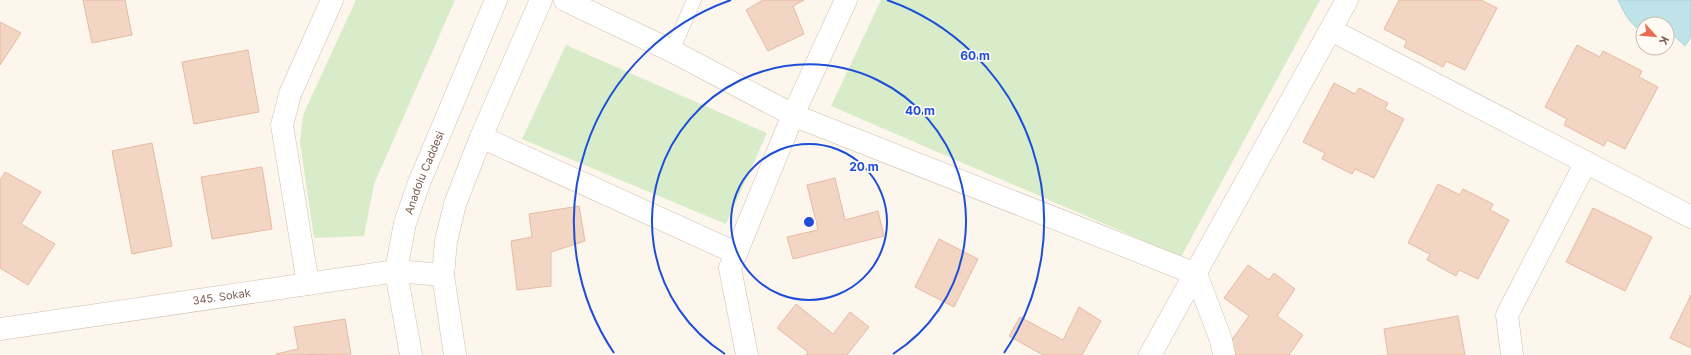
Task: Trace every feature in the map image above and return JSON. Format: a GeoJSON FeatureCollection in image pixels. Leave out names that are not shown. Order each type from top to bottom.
{"type":"FeatureCollection","features":[{"type":"Feature","properties":{"kind":"street"},"geometry":{"type":"LineString","coordinates":[[308,284],[282,125],[290,94],[332,0]]}},
{"type":"Feature","properties":{"kind":"street","name":"Anadolu Caddesi"},"geometry":{"type":"LineString","coordinates":[[411,355],[396,271],[405,224],[419,182],[496,0]]}},
{"type":"Feature","properties":{"kind":"street"},"geometry":{"type":"LineString","coordinates":[[455,355],[443,275],[446,241],[455,204],[481,137],[541,0]]}},
{"type":"Feature","properties":{"kind":"street"},"geometry":{"type":"LineString","coordinates":[[565,0],[672,51],[793,115],[1196,274],[1221,340],[1224,355]]}},
{"type":"Feature","properties":{"kind":"street"},"geometry":{"type":"LineString","coordinates":[[748,355],[730,268],[793,115],[846,0]]}},
{"type":"Feature","properties":{"kind":"street"},"geometry":{"type":"LineString","coordinates":[[1150,355],[1347,0]]}},
{"type":"Feature","properties":{"kind":"street"},"geometry":{"type":"LineString","coordinates":[[1331,30],[1691,217]]}},
{"type":"Feature","properties":{"kind":"street"},"geometry":{"type":"LineString","coordinates":[[481,137],[736,253]]}},
{"type":"Feature","properties":{"kind":"street"},"geometry":{"type":"LineString","coordinates":[[1512,355],[1507,315],[1586,162]]}},
{"type":"Feature","properties":{"kind":"street","name":"345. Sokak"},"geometry":{"type":"LineString","coordinates":[[0,330],[396,271],[443,275]]}},
{"type":"Feature","properties":{"kind":"lane"},"geometry":{"type":"LineString","coordinates":[[672,51],[694,0]]}},
{"type":"Feature","properties":{"kind":"green space"},"geometry":{"type":"Polygon","coordinates":[[[356,0],[455,0],[374,184],[364,236],[314,238],[300,142],[303,115],[356,0]]]}},
{"type":"Feature","properties":{"kind":"green space"},"geometry":{"type":"Polygon","coordinates":[[[881,0],[1320,0],[1181,257],[831,106],[881,0]]]}},
{"type":"Feature","properties":{"kind":"green space"},"geometry":{"type":"Polygon","coordinates":[[[566,45],[767,133],[726,224],[522,139],[566,45]]]}},
{"type":"Feature","properties":{"kind":"water"},"geometry":{"type":"Polygon","coordinates":[[[1618,0],[1691,0],[1691,37],[1685,46],[1675,37],[1675,16],[1635,16],[1635,27],[1618,0]]]}},
{"type":"Feature","properties":{"kind":"building"},"geometry":{"type":"Polygon","coordinates":[[[83,0],[125,0],[132,35],[92,43],[83,0]]]}},
{"type":"Feature","properties":{"kind":"building"},"geometry":{"type":"Polygon","coordinates":[[[763,0],[804,0],[793,6],[804,34],[768,51],[746,10],[763,0]]]}},
{"type":"Feature","properties":{"kind":"building"},"geometry":{"type":"Polygon","coordinates":[[[1399,0],[1481,0],[1497,8],[1465,70],[1446,61],[1443,67],[1404,47],[1407,41],[1384,29],[1399,0]]]}},
{"type":"Feature","properties":{"kind":"building"},"geometry":{"type":"Polygon","coordinates":[[[0,22],[21,33],[0,65],[0,22]]]}},
{"type":"Feature","properties":{"kind":"building"},"geometry":{"type":"Polygon","coordinates":[[[1577,45],[1600,57],[1603,51],[1642,71],[1639,77],[1658,87],[1625,149],[1607,140],[1604,146],[1564,125],[1567,119],[1545,107],[1577,45]]]}},
{"type":"Feature","properties":{"kind":"building"},"geometry":{"type":"Polygon","coordinates":[[[248,50],[259,112],[194,124],[182,62],[248,50]]]}},
{"type":"Feature","properties":{"kind":"building"},"geometry":{"type":"Polygon","coordinates":[[[1334,83],[1355,94],[1359,88],[1388,103],[1385,109],[1404,119],[1374,178],[1355,169],[1352,174],[1322,159],[1325,153],[1303,142],[1334,83]]]}},
{"type":"Feature","properties":{"kind":"building"},"geometry":{"type":"Polygon","coordinates":[[[152,143],[172,246],[132,254],[112,151],[152,143]]]}},
{"type":"Feature","properties":{"kind":"building"},"geometry":{"type":"Polygon","coordinates":[[[262,167],[272,229],[212,239],[201,177],[262,167]]]}},
{"type":"Feature","properties":{"kind":"building"},"geometry":{"type":"Polygon","coordinates":[[[5,172],[41,192],[21,224],[55,244],[28,285],[0,268],[0,180],[5,172]]]}},
{"type":"Feature","properties":{"kind":"building"},"geometry":{"type":"Polygon","coordinates":[[[835,178],[845,220],[878,211],[884,236],[793,259],[787,237],[818,230],[807,185],[835,178]]]}},
{"type":"Feature","properties":{"kind":"building"},"geometry":{"type":"Polygon","coordinates":[[[1438,184],[1460,195],[1463,189],[1493,204],[1490,210],[1509,220],[1478,279],[1459,270],[1456,276],[1427,260],[1430,254],[1408,243],[1438,184]]]}},
{"type":"Feature","properties":{"kind":"building"},"geometry":{"type":"Polygon","coordinates":[[[579,206],[585,241],[551,252],[551,286],[517,290],[511,241],[532,237],[529,214],[579,206]]]}},
{"type":"Feature","properties":{"kind":"building"},"geometry":{"type":"Polygon","coordinates":[[[1593,208],[1652,237],[1625,291],[1566,262],[1593,208]]]}},
{"type":"Feature","properties":{"kind":"building"},"geometry":{"type":"Polygon","coordinates":[[[939,239],[978,259],[954,307],[915,287],[939,239]]]}},
{"type":"Feature","properties":{"kind":"building"},"geometry":{"type":"Polygon","coordinates":[[[1248,265],[1269,280],[1274,273],[1295,289],[1277,316],[1303,335],[1289,355],[1237,355],[1226,348],[1249,316],[1224,298],[1248,265]]]}},
{"type":"Feature","properties":{"kind":"building"},"geometry":{"type":"Polygon","coordinates":[[[1691,295],[1691,348],[1670,338],[1691,295]]]}},
{"type":"Feature","properties":{"kind":"building"},"geometry":{"type":"Polygon","coordinates":[[[796,304],[833,334],[850,312],[869,327],[847,355],[806,355],[808,352],[777,328],[796,304]]]}},
{"type":"Feature","properties":{"kind":"building"},"geometry":{"type":"Polygon","coordinates":[[[1079,307],[1101,321],[1082,355],[1043,355],[1009,336],[1020,317],[1063,340],[1079,307]]]}},
{"type":"Feature","properties":{"kind":"building"},"geometry":{"type":"Polygon","coordinates":[[[1458,316],[1465,355],[1388,355],[1384,329],[1458,316]]]}},
{"type":"Feature","properties":{"kind":"building"},"geometry":{"type":"Polygon","coordinates":[[[345,319],[351,354],[276,355],[298,349],[294,327],[345,319]]]}}]}
